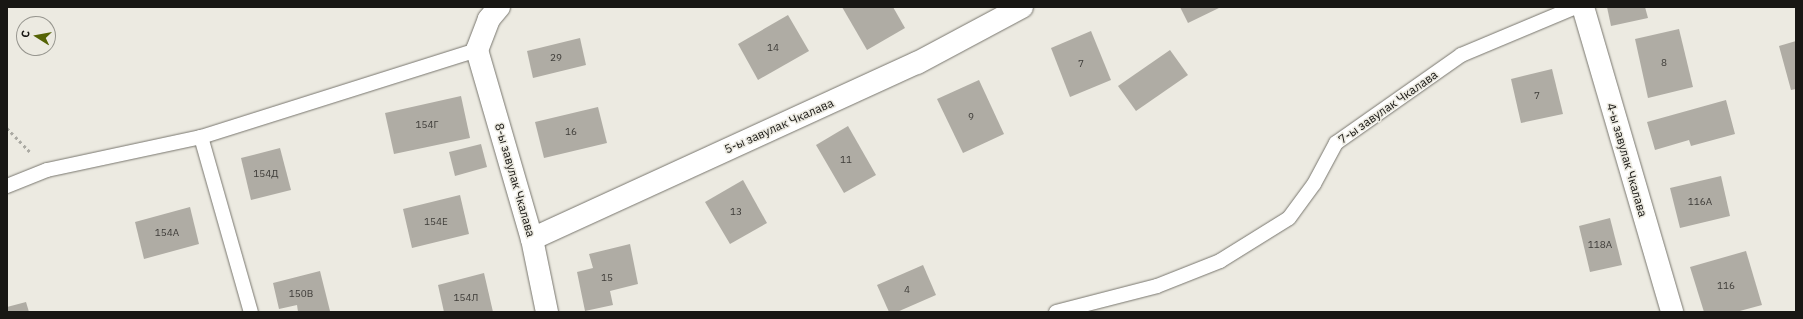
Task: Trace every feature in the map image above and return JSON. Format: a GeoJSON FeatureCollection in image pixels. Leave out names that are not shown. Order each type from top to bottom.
{"type":"FeatureCollection","features":[{"type":"Feature","properties":{"kind":"street"},"geometry":{"type":"LineString","coordinates":[[477,50],[489,19],[499,7]]}},
{"type":"Feature","properties":{"kind":"street","name":"5-ы завулак Чкалава"},"geometry":{"type":"LineString","coordinates":[[532,239],[917,63],[1022,7]]}},
{"type":"Feature","properties":{"kind":"street","name":"4-ы завулак Чкалава"},"geometry":{"type":"LineString","coordinates":[[1583,7],[1672,312]]}},
{"type":"Feature","properties":{"kind":"street","name":"8-ы завулак Чкалава"},"geometry":{"type":"LineString","coordinates":[[477,50],[532,239],[546,312]]}},
{"type":"Feature","properties":{"kind":"lane","name":"7-ы завулак Чкалава"},"geometry":{"type":"LineString","coordinates":[[1056,312],[1157,286],[1220,261],[1289,218],[1314,184],[1336,143],[1461,55],[1576,7]]}},
{"type":"Feature","properties":{"kind":"lane"},"geometry":{"type":"LineString","coordinates":[[7,186],[48,170],[201,137],[477,50]]}},
{"type":"Feature","properties":{"kind":"lane"},"geometry":{"type":"LineString","coordinates":[[201,137],[251,312]]}},
{"type":"Feature","properties":{"kind":"path"},"geometry":{"type":"LineString","coordinates":[[7,128],[48,170]]}},
{"type":"Feature","properties":{"kind":"building"},"geometry":{"type":"Polygon","coordinates":[[[842,7],[893,7],[905,28],[867,50],[842,7]]]}},
{"type":"Feature","properties":{"kind":"building"},"geometry":{"type":"Polygon","coordinates":[[[1180,7],[1221,7],[1188,23],[1180,7]]]}},
{"type":"Feature","properties":{"kind":"building"},"geometry":{"type":"Polygon","coordinates":[[[1607,7],[1645,7],[1648,18],[1611,26],[1607,7]]]}},
{"type":"Feature","properties":{"kind":"building"},"geometry":{"type":"Polygon","coordinates":[[[788,15],[809,51],[758,80],[738,44],[788,15]]]}},
{"type":"Feature","properties":{"kind":"building"},"geometry":{"type":"Polygon","coordinates":[[[1679,29],[1693,87],[1648,98],[1635,39],[1679,29]]]}},
{"type":"Feature","properties":{"kind":"building"},"geometry":{"type":"Polygon","coordinates":[[[1091,31],[1111,80],[1070,97],[1051,48],[1091,31]]]}},
{"type":"Feature","properties":{"kind":"building"},"geometry":{"type":"Polygon","coordinates":[[[580,38],[586,65],[533,78],[527,51],[580,38]]]}},
{"type":"Feature","properties":{"kind":"building"},"geometry":{"type":"Polygon","coordinates":[[[1796,41],[1796,89],[1791,90],[1779,46],[1796,41]]]}},
{"type":"Feature","properties":{"kind":"building"},"geometry":{"type":"Polygon","coordinates":[[[1170,50],[1188,75],[1136,111],[1118,86],[1170,50]]]}},
{"type":"Feature","properties":{"kind":"building"},"geometry":{"type":"Polygon","coordinates":[[[1552,69],[1563,114],[1521,123],[1511,79],[1552,69]]]}},
{"type":"Feature","properties":{"kind":"building"},"geometry":{"type":"Polygon","coordinates":[[[979,80],[1004,134],[963,153],[937,99],[979,80]]]}},
{"type":"Feature","properties":{"kind":"building"},"geometry":{"type":"Polygon","coordinates":[[[461,96],[470,138],[394,154],[385,113],[461,96]]]}},
{"type":"Feature","properties":{"kind":"building"},"geometry":{"type":"Polygon","coordinates":[[[1726,100],[1735,134],[1691,146],[1689,140],[1655,150],[1647,122],[1726,100]]]}},
{"type":"Feature","properties":{"kind":"building"},"geometry":{"type":"Polygon","coordinates":[[[598,107],[607,143],[544,158],[535,122],[598,107]]]}},
{"type":"Feature","properties":{"kind":"building"},"geometry":{"type":"Polygon","coordinates":[[[848,126],[876,175],[844,193],[816,145],[848,126]]]}},
{"type":"Feature","properties":{"kind":"building"},"geometry":{"type":"Polygon","coordinates":[[[481,144],[487,167],[455,176],[449,152],[481,144]]]}},
{"type":"Feature","properties":{"kind":"building"},"geometry":{"type":"Polygon","coordinates":[[[280,148],[291,190],[251,200],[241,158],[280,148]]]}},
{"type":"Feature","properties":{"kind":"building"},"geometry":{"type":"Polygon","coordinates":[[[1721,176],[1730,216],[1680,228],[1670,188],[1721,176]]]}},
{"type":"Feature","properties":{"kind":"building"},"geometry":{"type":"Polygon","coordinates":[[[743,180],[767,223],[730,244],[705,202],[743,180]]]}},
{"type":"Feature","properties":{"kind":"building"},"geometry":{"type":"Polygon","coordinates":[[[460,195],[469,234],[412,248],[403,209],[460,195]]]}},
{"type":"Feature","properties":{"kind":"building"},"geometry":{"type":"Polygon","coordinates":[[[190,207],[199,244],[144,259],[135,222],[190,207]]]}},
{"type":"Feature","properties":{"kind":"building"},"geometry":{"type":"Polygon","coordinates":[[[1610,218],[1622,265],[1590,272],[1579,226],[1610,218]]]}},
{"type":"Feature","properties":{"kind":"building"},"geometry":{"type":"Polygon","coordinates":[[[630,244],[638,284],[610,291],[613,305],[585,311],[577,272],[593,268],[589,254],[630,244]]]}},
{"type":"Feature","properties":{"kind":"building"},"geometry":{"type":"Polygon","coordinates":[[[1746,251],[1762,305],[1736,312],[1704,312],[1690,267],[1746,251]]]}},
{"type":"Feature","properties":{"kind":"building"},"geometry":{"type":"Polygon","coordinates":[[[923,265],[936,295],[897,312],[889,312],[877,285],[923,265]]]}},
{"type":"Feature","properties":{"kind":"building"},"geometry":{"type":"Polygon","coordinates":[[[320,271],[330,311],[298,312],[297,305],[279,309],[273,283],[320,271]]]}},
{"type":"Feature","properties":{"kind":"building"},"geometry":{"type":"Polygon","coordinates":[[[484,273],[493,312],[444,312],[438,285],[484,273]]]}},
{"type":"Feature","properties":{"kind":"building"},"geometry":{"type":"Polygon","coordinates":[[[26,302],[29,312],[7,312],[7,307],[26,302]]]}}]}
